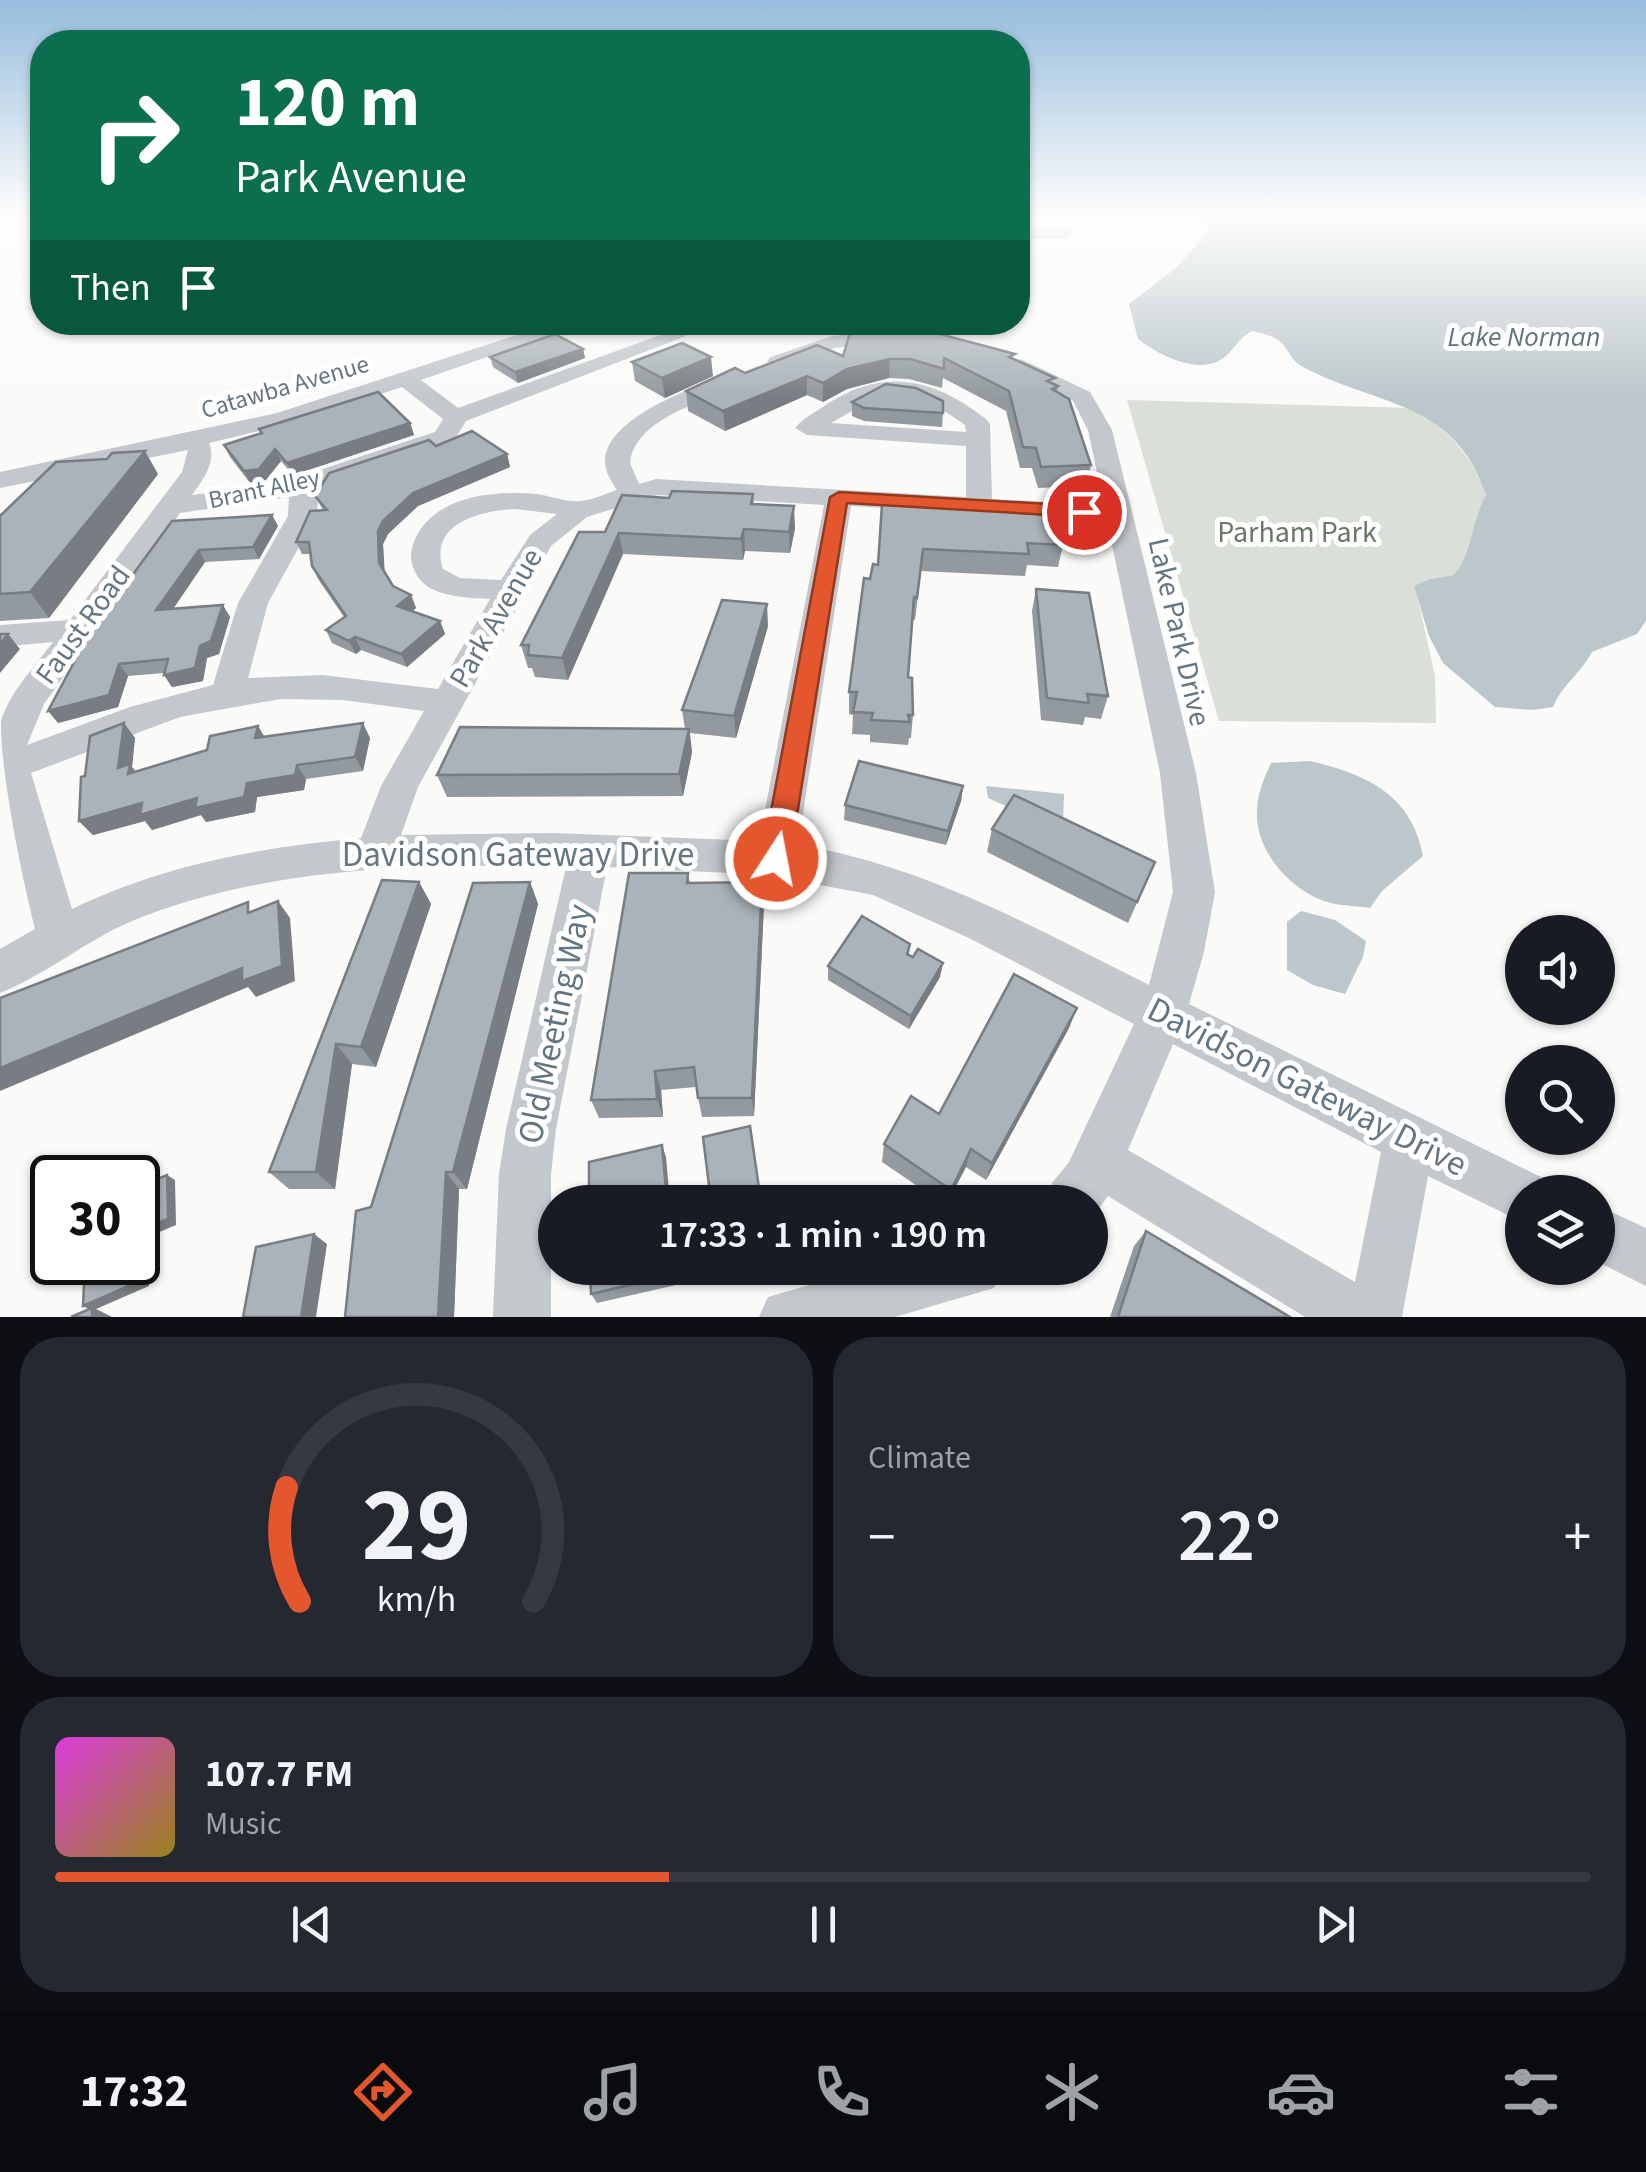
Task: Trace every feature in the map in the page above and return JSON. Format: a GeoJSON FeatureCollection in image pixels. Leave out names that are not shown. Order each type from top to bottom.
{"type":"FeatureCollection","features":[{"type":"Feature","properties":{"kind":"street","name":"Catawba Avenue"},"geometry":{"type":"LineString","coordinates":[[0,480],[196,440],[407,380],[540,335]]}},
{"type":"Feature","properties":{"kind":"street","name":"Brant Alley"},"geometry":{"type":"LineString","coordinates":[[171,506],[238,499],[296,486],[436,441],[454,426],[455,417],[676,336]]}},
{"type":"Feature","properties":{"kind":"street"},"geometry":{"type":"LineString","coordinates":[[631,492],[617,464],[619,448],[631,432],[653,416],[793,354],[832,342],[866,337],[916,338]]}},
{"type":"Feature","properties":{"kind":"street","name":"Lake Park Drive"},"geometry":{"type":"LineString","coordinates":[[983,353],[1040,375],[1082,397],[1100,430],[1191,848],[1194,892],[1182,952],[1163,1013]]}},
{"type":"Feature","properties":{"kind":"street"},"geometry":{"type":"LineString","coordinates":[[407,380],[455,417]]}},
{"type":"Feature","properties":{"kind":"street"},"geometry":{"type":"LineString","coordinates":[[978,440],[807,428],[862,392],[886,384],[914,386],[978,424],[979,506]]}},
{"type":"Feature","properties":{"kind":"street","name":"Faust Road"},"geometry":{"type":"LineString","coordinates":[[60,938],[10,766],[10,738],[17,720],[78,630],[199,464],[196,440]]}},
{"type":"Feature","properties":{"kind":"street"},"geometry":{"type":"LineString","coordinates":[[40,501],[66,468]]}},
{"type":"Feature","properties":{"kind":"street"},"geometry":{"type":"LineString","coordinates":[[227,694],[252,603],[302,516],[304,496],[296,486]]}},
{"type":"Feature","properties":{"kind":"street","name":"Park Avenue"},"geometry":{"type":"LineString","coordinates":[[376,852],[400,786],[510,590],[540,541],[577,510],[631,492],[680,488],[1119,514]]}},
{"type":"Feature","properties":{"kind":"street"},"geometry":{"type":"LineString","coordinates":[[776,859],[839,497]]}},
{"type":"Feature","properties":{"kind":"street"},"geometry":{"type":"LineString","coordinates":[[510,590],[450,584],[434,577],[426,565],[425,551],[432,534],[446,519],[494,502],[538,500],[577,510]]}},
{"type":"Feature","properties":{"kind":"street"},"geometry":{"type":"LineString","coordinates":[[0,636],[78,630]]}},
{"type":"Feature","properties":{"kind":"street"},"geometry":{"type":"LineString","coordinates":[[10,766],[162,709],[227,694],[283,687],[447,702]]}},
{"type":"Feature","properties":{"kind":"street","name":"Davidson Gateway Drive"},"geometry":{"type":"LineString","coordinates":[[0,972],[134,902],[188,884],[300,859],[376,852],[590,851],[776,859],[863,874],[907,890],[1163,1013],[1505,1187]]}},
{"type":"Feature","properties":{"kind":"street","name":"Old Meeting Way"},"geometry":{"type":"LineString","coordinates":[[522,1317],[524,1189],[531,1130],[590,851]]}},
{"type":"Feature","properties":{"kind":"street"},"geometry":{"type":"LineString","coordinates":[[1163,1013],[1084,1182],[1367,1317],[1378,1304],[1410,1138]]}},
{"type":"Feature","properties":{"kind":"street"},"geometry":{"type":"LineString","coordinates":[[1615,1242],[1646,1258]]}},
{"type":"Feature","properties":{"kind":"street"},"geometry":{"type":"LineString","coordinates":[[788,1317],[909,1285]]}},
{"type":"Feature","properties":{"kind":"green space","name":"Parham Park"},"geometry":{"type":"Polygon","coordinates":[[[1127,400],[1412,408],[1447,434],[1466,456],[1486,495],[1465,556],[1454,575],[1415,586],[1435,676],[1436,723],[1219,721],[1127,400]]]}},
{"type":"Feature","properties":{"kind":"water","name":"Lake Norman"},"geometry":{"type":"Polygon","coordinates":[[[1167,274],[1646,274],[1646,621],[1637,634],[1592,652],[1553,707],[1495,707],[1443,663],[1429,636],[1414,586],[1454,575],[1465,556],[1486,495],[1472,464],[1455,441],[1412,411],[1305,368],[1281,343],[1266,334],[1252,331],[1222,359],[1212,363],[1190,364],[1167,357],[1138,339],[1129,304],[1167,274]]]}},
{"type":"Feature","properties":{"kind":"water"},"geometry":{"type":"Polygon","coordinates":[[[1310,761],[1367,780],[1383,790],[1397,802],[1417,835],[1423,856],[1382,891],[1370,908],[1331,903],[1304,891],[1281,871],[1264,845],[1257,810],[1271,763],[1310,761]]]}},
{"type":"Feature","properties":{"kind":"water"},"geometry":{"type":"Polygon","coordinates":[[[986,786],[1064,794],[1063,825],[1048,825],[988,798],[986,786]]]}},
{"type":"Feature","properties":{"kind":"water"},"geometry":{"type":"Polygon","coordinates":[[[1301,911],[1335,920],[1366,941],[1363,957],[1345,994],[1313,985],[1287,970],[1287,922],[1301,911]]]}},
{"type":"Feature","properties":{"kind":"building"},"geometry":{"type":"Polygon","coordinates":[[[552,335],[583,349],[515,372],[490,357],[552,335]]]}},
{"type":"Feature","properties":{"kind":"building"},"geometry":{"type":"Polygon","coordinates":[[[849,335],[944,335],[1015,354],[1009,357],[1055,378],[1047,381],[1058,386],[1052,389],[1069,399],[1091,465],[1041,467],[1036,448],[1023,447],[1009,391],[944,358],[944,369],[910,359],[890,359],[847,369],[823,383],[807,376],[723,411],[686,391],[735,368],[745,373],[817,345],[843,356],[849,335]]]}},
{"type":"Feature","properties":{"kind":"building"},"geometry":{"type":"Polygon","coordinates":[[[682,343],[711,357],[662,378],[632,362],[682,343]]]}},
{"type":"Feature","properties":{"kind":"building"},"geometry":{"type":"Polygon","coordinates":[[[886,384],[916,388],[943,401],[943,413],[864,408],[852,402],[886,384]]]}},
{"type":"Feature","properties":{"kind":"building"},"geometry":{"type":"Polygon","coordinates":[[[378,392],[410,423],[287,463],[275,449],[259,469],[244,471],[224,445],[262,433],[259,429],[378,392]]]}},
{"type":"Feature","properties":{"kind":"building"},"geometry":{"type":"Polygon","coordinates":[[[472,431],[507,454],[413,493],[383,521],[378,531],[379,563],[393,586],[411,595],[397,606],[440,621],[401,654],[355,637],[349,641],[326,630],[346,616],[312,566],[309,542],[296,542],[310,511],[327,510],[315,496],[329,473],[429,440],[436,446],[472,431]]]}},
{"type":"Feature","properties":{"kind":"building"},"geometry":{"type":"Polygon","coordinates":[[[145,451],[30,592],[0,594],[0,516],[56,462],[107,459],[112,453],[145,451]]]}},
{"type":"Feature","properties":{"kind":"building"},"geometry":{"type":"Polygon","coordinates":[[[672,491],[753,494],[751,504],[794,506],[789,532],[744,529],[741,539],[619,533],[562,658],[528,655],[529,645],[521,645],[579,532],[605,532],[622,495],[669,498],[672,491]]]}},
{"type":"Feature","properties":{"kind":"building"},"geometry":{"type":"Polygon","coordinates":[[[882,504],[1019,506],[1020,513],[1059,516],[1063,545],[1027,543],[1029,554],[923,549],[917,598],[914,597],[908,677],[912,678],[910,722],[871,720],[873,713],[853,712],[857,692],[849,692],[864,578],[870,579],[873,564],[878,565],[882,504]]]}},
{"type":"Feature","properties":{"kind":"building"},"geometry":{"type":"Polygon","coordinates":[[[272,515],[253,547],[199,550],[156,610],[223,605],[211,641],[200,646],[195,668],[164,675],[168,659],[119,664],[109,695],[48,711],[88,636],[172,521],[272,515]]]}},
{"type":"Feature","properties":{"kind":"building"},"geometry":{"type":"Polygon","coordinates":[[[1036,589],[1089,593],[1108,696],[1087,694],[1089,703],[1047,698],[1036,589]]]}},
{"type":"Feature","properties":{"kind":"building"},"geometry":{"type":"Polygon","coordinates":[[[722,600],[767,604],[734,716],[682,710],[722,600]]]}},
{"type":"Feature","properties":{"kind":"building"},"geometry":{"type":"Polygon","coordinates":[[[124,723],[118,768],[130,764],[128,774],[207,750],[210,736],[258,726],[255,738],[363,723],[355,757],[297,765],[295,775],[247,783],[244,797],[195,808],[197,798],[140,815],[142,803],[79,821],[81,777],[85,776],[90,736],[124,723]]]}},
{"type":"Feature","properties":{"kind":"building"},"geometry":{"type":"Polygon","coordinates":[[[460,727],[689,729],[679,774],[437,775],[460,727]]]}},
{"type":"Feature","properties":{"kind":"building"},"geometry":{"type":"Polygon","coordinates":[[[859,761],[963,786],[948,831],[845,805],[859,761]]]}},
{"type":"Feature","properties":{"kind":"building"},"geometry":{"type":"Polygon","coordinates":[[[1014,795],[1155,862],[1137,902],[992,829],[1014,795]]]}},
{"type":"Feature","properties":{"kind":"building"},"geometry":{"type":"Polygon","coordinates":[[[629,873],[688,873],[687,883],[762,882],[752,1098],[698,1098],[694,1067],[655,1071],[657,1099],[591,1100],[629,873]]]}},
{"type":"Feature","properties":{"kind":"building"},"geometry":{"type":"Polygon","coordinates":[[[382,880],[419,882],[361,1047],[336,1044],[316,1172],[269,1172],[382,880]]]}},
{"type":"Feature","properties":{"kind":"building"},"geometry":{"type":"Polygon","coordinates":[[[530,882],[453,1172],[446,1172],[438,1317],[345,1317],[356,1211],[371,1207],[473,883],[530,882]]]}},
{"type":"Feature","properties":{"kind":"building"},"geometry":{"type":"Polygon","coordinates":[[[278,901],[282,966],[242,981],[242,968],[0,1068],[0,998],[248,902],[248,913],[278,901]]]}},
{"type":"Feature","properties":{"kind":"building"},"geometry":{"type":"Polygon","coordinates":[[[862,916],[910,944],[907,954],[913,957],[918,949],[943,963],[911,1016],[828,966],[862,916]]]}},
{"type":"Feature","properties":{"kind":"building"},"geometry":{"type":"Polygon","coordinates":[[[1014,974],[1077,1008],[992,1163],[971,1149],[953,1185],[944,1185],[884,1144],[911,1096],[939,1114],[1014,974]]]}},
{"type":"Feature","properties":{"kind":"building"},"geometry":{"type":"Polygon","coordinates":[[[750,1126],[759,1185],[709,1185],[703,1137],[750,1126]]]}},
{"type":"Feature","properties":{"kind":"building"},"geometry":{"type":"Polygon","coordinates":[[[662,1145],[666,1185],[589,1185],[589,1162],[662,1145]]]}},
{"type":"Feature","properties":{"kind":"building"},"geometry":{"type":"Polygon","coordinates":[[[167,1175],[168,1219],[160,1222],[160,1178],[167,1175]]]}},
{"type":"Feature","properties":{"kind":"building"},"geometry":{"type":"Polygon","coordinates":[[[1146,1231],[1290,1317],[1118,1317],[1146,1231]]]}},
{"type":"Feature","properties":{"kind":"building"},"geometry":{"type":"Polygon","coordinates":[[[314,1234],[301,1317],[243,1317],[256,1247],[314,1234]]]}},
{"type":"Feature","properties":{"kind":"building"},"geometry":{"type":"Polygon","coordinates":[[[84,1285],[131,1285],[83,1306],[84,1285]]]}},
{"type":"Feature","properties":{"kind":"building"},"geometry":{"type":"Polygon","coordinates":[[[591,1285],[629,1285],[591,1294],[591,1285]]]}},
{"type":"Feature","properties":{"kind":"building"},"geometry":{"type":"Polygon","coordinates":[[[92,1308],[92,1317],[71,1317],[92,1308]]]}},
{"type":"Feature","properties":{"kind":"route"},"geometry":{"type":"LineString","coordinates":[[776,859],[839,497],[1084,512]]}}]}
